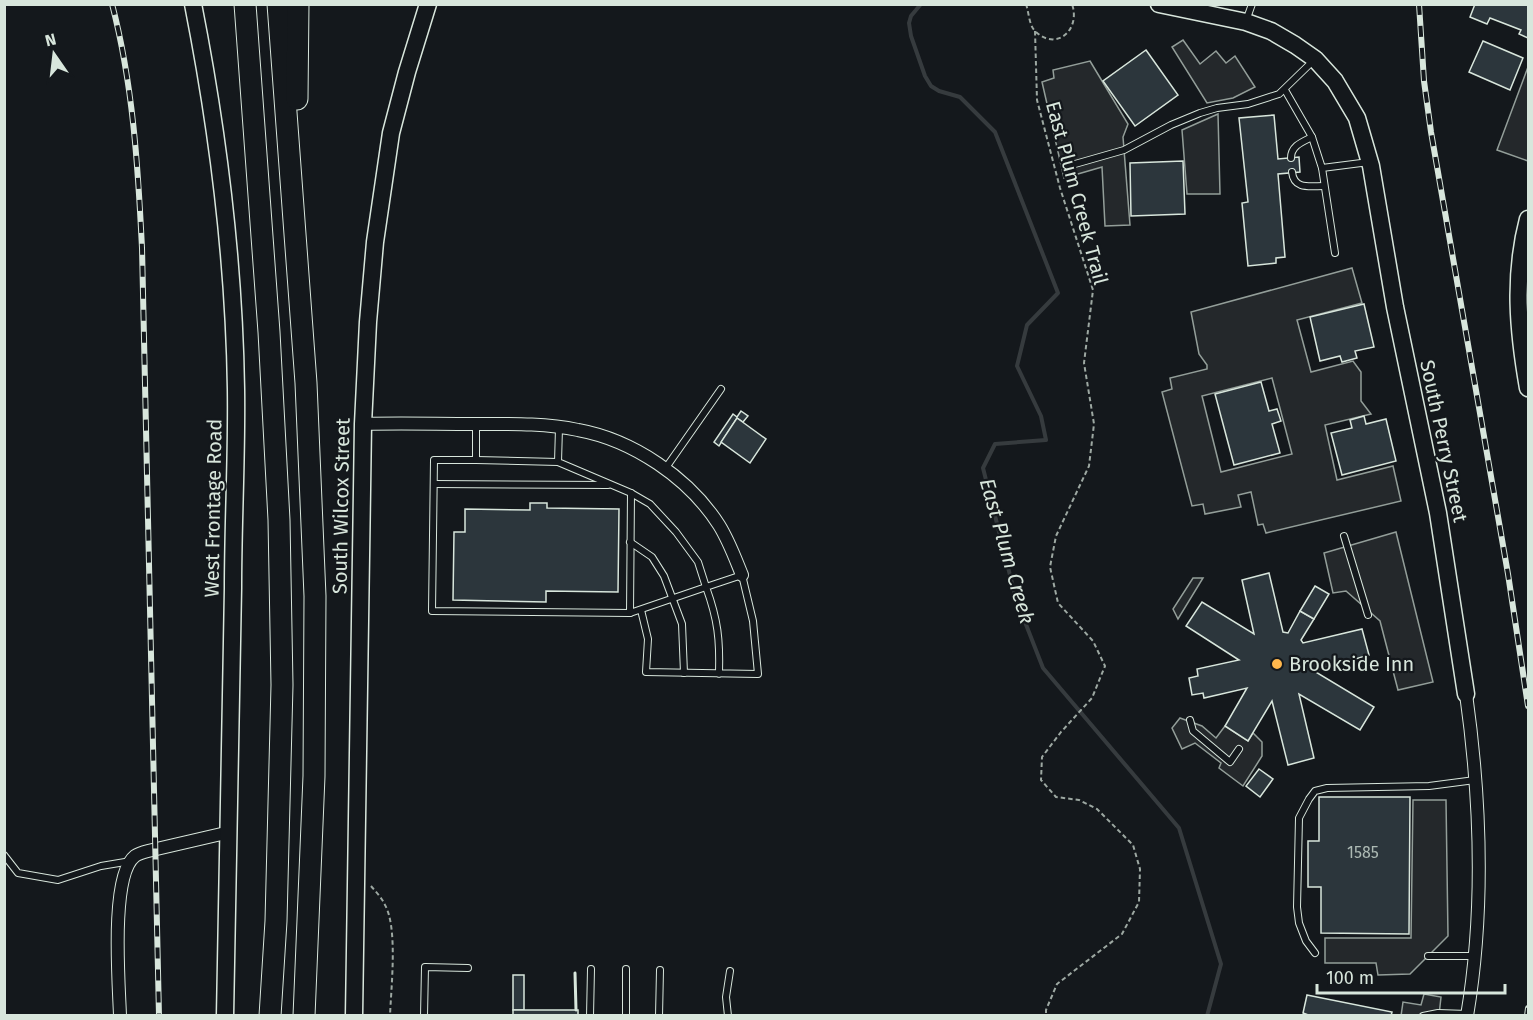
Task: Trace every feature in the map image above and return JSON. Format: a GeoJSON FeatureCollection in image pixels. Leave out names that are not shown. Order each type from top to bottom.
{"type":"FeatureCollection","features":[{"type":"Feature","properties":{"kind":"highway"},"geometry":{"type":"LineString","coordinates":[[237,4],[269,332]]}},
{"type":"Feature","properties":{"kind":"highway"},"geometry":{"type":"LineString","coordinates":[[245,4],[269,332],[279,520],[282,685],[276,921],[270,1016]]}},
{"type":"Feature","properties":{"kind":"highway"},"geometry":{"type":"LineString","coordinates":[[278,4],[311,474],[316,689],[304,1016]]}},
{"type":"Feature","properties":{"kind":"highway"},"geometry":{"type":"LineString","coordinates":[[297,262],[298,4]]}},
{"type":"Feature","properties":{"kind":"main road","name":"West Frontage Road"},"geometry":{"type":"LineString","coordinates":[[193,4],[220,164],[232,305],[236,430],[225,1016]]}},
{"type":"Feature","properties":{"kind":"main road","name":"South Wilcox Street"},"geometry":{"type":"LineString","coordinates":[[354,1016],[363,424],[375,242],[383,181],[399,103],[428,4]]}},
{"type":"Feature","properties":{"kind":"main road","name":"South Perry Street"},"geometry":{"type":"LineString","coordinates":[[1159,4],[1246,22],[1271,31],[1314,59],[1335,81],[1357,118],[1370,162],[1392,288],[1447,562],[1466,694]]}},
{"type":"Feature","properties":{"kind":"main road"},"geometry":{"type":"LineString","coordinates":[[1528,219],[1520,263],[1518,302],[1520,338],[1528,388]]}},
{"type":"Feature","properties":{"kind":"street"},"geometry":{"type":"LineString","coordinates":[[363,424],[559,427],[601,435],[621,443],[664,469],[686,487],[718,523],[742,575]]}},
{"type":"Feature","properties":{"kind":"street","name":"South Perry Street"},"geometry":{"type":"LineString","coordinates":[[1466,694],[1475,780],[1480,872],[1475,956],[1467,1015]]}},
{"type":"Feature","properties":{"kind":"street"},"geometry":{"type":"LineString","coordinates":[[120,1016],[118,906],[128,865],[135,856],[148,851],[230,832]]}},
{"type":"Feature","properties":{"kind":"lane"},"geometry":{"type":"LineString","coordinates":[[1246,22],[1252,4]]}},
{"type":"Feature","properties":{"kind":"lane"},"geometry":{"type":"LineString","coordinates":[[1075,164],[1124,150],[1171,125],[1200,113],[1248,104],[1279,94],[1314,59]]}},
{"type":"Feature","properties":{"kind":"lane"},"geometry":{"type":"LineString","coordinates":[[1285,90],[1311,137],[1322,168],[1335,253]]}},
{"type":"Feature","properties":{"kind":"lane"},"geometry":{"type":"LineString","coordinates":[[1291,158],[1293,148],[1311,137]]}},
{"type":"Feature","properties":{"kind":"lane"},"geometry":{"type":"LineString","coordinates":[[1322,168],[1370,162]]}},
{"type":"Feature","properties":{"kind":"lane"},"geometry":{"type":"LineString","coordinates":[[1292,172],[1294,182],[1299,185],[1324,186]]}},
{"type":"Feature","properties":{"kind":"lane"},"geometry":{"type":"LineString","coordinates":[[664,469],[721,389]]}},
{"type":"Feature","properties":{"kind":"lane"},"geometry":{"type":"LineString","coordinates":[[476,424],[476,460]]}},
{"type":"Feature","properties":{"kind":"lane"},"geometry":{"type":"LineString","coordinates":[[558,462],[559,427]]}},
{"type":"Feature","properties":{"kind":"lane"},"geometry":{"type":"LineString","coordinates":[[641,610],[648,639],[646,672],[719,674],[758,674],[753,621],[742,575],[706,587],[641,610],[630,613],[432,610],[434,460],[558,462],[631,493],[650,504],[676,532],[698,562],[706,587],[715,612],[720,640],[719,674]]}},
{"type":"Feature","properties":{"kind":"lane"},"geometry":{"type":"LineString","coordinates":[[435,484],[612,485]]}},
{"type":"Feature","properties":{"kind":"lane"},"geometry":{"type":"LineString","coordinates":[[630,613],[631,493]]}},
{"type":"Feature","properties":{"kind":"lane"},"geometry":{"type":"LineString","coordinates":[[1344,536],[1368,615]]}},
{"type":"Feature","properties":{"kind":"lane"},"geometry":{"type":"LineString","coordinates":[[630,542],[652,557],[664,576],[682,624],[684,673]]}},
{"type":"Feature","properties":{"kind":"lane"},"geometry":{"type":"LineString","coordinates":[[1190,720],[1193,731],[1230,762],[1239,749]]}},
{"type":"Feature","properties":{"kind":"lane"},"geometry":{"type":"LineString","coordinates":[[1315,953],[1306,941],[1299,923],[1297,907],[1299,818],[1316,791],[1327,788],[1429,786],[1475,780]]}},
{"type":"Feature","properties":{"kind":"lane"},"geometry":{"type":"LineString","coordinates":[[4,855],[18,873],[58,880],[101,866],[132,861]]}},
{"type":"Feature","properties":{"kind":"lane"},"geometry":{"type":"LineString","coordinates":[[1428,956],[1475,956]]}},
{"type":"Feature","properties":{"kind":"lane"},"geometry":{"type":"LineString","coordinates":[[424,1016],[425,967],[468,968]]}},
{"type":"Feature","properties":{"kind":"lane"},"geometry":{"type":"LineString","coordinates":[[590,1016],[591,969]]}},
{"type":"Feature","properties":{"kind":"lane"},"geometry":{"type":"LineString","coordinates":[[626,969],[626,1016]]}},
{"type":"Feature","properties":{"kind":"lane"},"geometry":{"type":"LineString","coordinates":[[659,1016],[660,970]]}},
{"type":"Feature","properties":{"kind":"lane"},"geometry":{"type":"LineString","coordinates":[[728,1016],[726,997],[730,971]]}},
{"type":"Feature","properties":{"kind":"lane"},"geometry":{"type":"LineString","coordinates":[[1423,1016],[1438,1012],[1467,1015]]}},
{"type":"Feature","properties":{"kind":"path","name":"East Plum Creek Trail"},"geometry":{"type":"LineString","coordinates":[[1026,4],[1031,26],[1035,31],[1037,100],[1060,188],[1093,290],[1084,363],[1094,424],[1089,466],[1056,536],[1050,567],[1058,603],[1093,641],[1105,666],[1092,698],[1042,756],[1041,780],[1056,797],[1079,801],[1097,809],[1133,845],[1140,869],[1139,902],[1122,934],[1057,984],[1046,1010],[1046,1016]]}},
{"type":"Feature","properties":{"kind":"path"},"geometry":{"type":"LineString","coordinates":[[1035,31],[1060,39],[1068,34],[1075,20],[1072,4]]}},
{"type":"Feature","properties":{"kind":"path"},"geometry":{"type":"LineString","coordinates":[[367,878],[371,887],[385,904],[389,915],[392,940],[390,1016]]}},
{"type":"Feature","properties":{"kind":"shaded area"},"geometry":{"type":"Polygon","coordinates":[[[1183,40],[1200,64],[1216,51],[1226,63],[1235,56],[1255,87],[1233,98],[1207,103],[1172,47],[1183,40]]]}},
{"type":"Feature","properties":{"kind":"shaded area"},"geometry":{"type":"Polygon","coordinates":[[[1090,61],[1128,124],[1123,137],[1130,225],[1105,226],[1102,167],[1064,178],[1042,82],[1054,78],[1053,70],[1090,61]]]}},
{"type":"Feature","properties":{"kind":"shaded area"},"geometry":{"type":"Polygon","coordinates":[[[1528,67],[1528,161],[1497,150],[1528,67]]]}},
{"type":"Feature","properties":{"kind":"shaded area"},"geometry":{"type":"Polygon","coordinates":[[[1218,114],[1220,194],[1187,194],[1182,130],[1218,114]]]}},
{"type":"Feature","properties":{"kind":"shaded area"},"geometry":{"type":"Polygon","coordinates":[[[1352,268],[1362,303],[1297,320],[1311,372],[1353,361],[1361,372],[1361,401],[1371,414],[1325,425],[1337,480],[1393,466],[1401,501],[1266,533],[1263,524],[1258,525],[1251,492],[1238,495],[1241,507],[1205,514],[1203,504],[1192,506],[1162,392],[1172,389],[1170,378],[1207,369],[1207,365],[1199,354],[1191,312],[1352,268]],[[1272,378],[1202,396],[1221,472],[1292,454],[1272,378]]]}},
{"type":"Feature","properties":{"kind":"shaded area"},"geometry":{"type":"Polygon","coordinates":[[[1396,532],[1433,682],[1398,690],[1380,621],[1346,591],[1333,593],[1324,553],[1396,532]]]}},
{"type":"Feature","properties":{"kind":"shaded area"},"geometry":{"type":"Polygon","coordinates":[[[1193,578],[1203,578],[1178,619],[1173,609],[1193,578]]]}},
{"type":"Feature","properties":{"kind":"shaded area"},"geometry":{"type":"Polygon","coordinates":[[[1180,718],[1202,726],[1216,738],[1225,726],[1248,741],[1253,733],[1262,742],[1262,756],[1243,786],[1219,768],[1221,763],[1195,743],[1182,749],[1172,728],[1180,718]]]}},
{"type":"Feature","properties":{"kind":"shaded area"},"geometry":{"type":"Polygon","coordinates":[[[1413,800],[1446,800],[1448,936],[1410,974],[1378,975],[1376,963],[1325,963],[1325,938],[1411,938],[1413,800]]]}},
{"type":"Feature","properties":{"kind":"shaded area"},"geometry":{"type":"Polygon","coordinates":[[[1424,994],[1441,997],[1439,1015],[1401,1016],[1403,1002],[1421,1005],[1424,994]]]}},
{"type":"Feature","properties":{"kind":"building"},"geometry":{"type":"Polygon","coordinates":[[[1475,4],[1528,4],[1528,38],[1519,34],[1521,30],[1490,18],[1487,24],[1470,17],[1475,4]]]}},
{"type":"Feature","properties":{"kind":"building"},"geometry":{"type":"Polygon","coordinates":[[[1483,41],[1523,58],[1510,90],[1469,72],[1483,41]]]}},
{"type":"Feature","properties":{"kind":"building"},"geometry":{"type":"Polygon","coordinates":[[[1146,50],[1178,95],[1135,126],[1103,81],[1146,50]]]}},
{"type":"Feature","properties":{"kind":"building"},"geometry":{"type":"Polygon","coordinates":[[[1274,115],[1278,159],[1299,157],[1300,172],[1278,174],[1285,257],[1276,258],[1276,263],[1248,266],[1242,203],[1248,202],[1239,118],[1274,115]]]}},
{"type":"Feature","properties":{"kind":"building"},"geometry":{"type":"Polygon","coordinates":[[[1183,161],[1185,214],[1131,216],[1130,163],[1183,161]]]}},
{"type":"Feature","properties":{"kind":"building"},"geometry":{"type":"Polygon","coordinates":[[[1364,304],[1374,347],[1355,351],[1357,358],[1342,362],[1340,356],[1320,361],[1310,317],[1364,304]]]}},
{"type":"Feature","properties":{"kind":"building"},"geometry":{"type":"Polygon","coordinates":[[[1261,382],[1269,411],[1277,409],[1281,421],[1272,424],[1280,453],[1234,465],[1215,394],[1261,382]]]}},
{"type":"Feature","properties":{"kind":"building"},"geometry":{"type":"Polygon","coordinates":[[[741,411],[748,416],[743,422],[737,418],[719,446],[714,442],[733,414],[737,417],[741,411]]]}},
{"type":"Feature","properties":{"kind":"building"},"geometry":{"type":"Polygon","coordinates":[[[1364,416],[1366,424],[1386,419],[1396,461],[1342,475],[1331,433],[1352,428],[1350,420],[1364,416]]]}},
{"type":"Feature","properties":{"kind":"building"},"geometry":{"type":"Polygon","coordinates":[[[737,418],[766,439],[750,463],[721,442],[737,418]]]}},
{"type":"Feature","properties":{"kind":"building"},"geometry":{"type":"Polygon","coordinates":[[[530,503],[547,503],[547,508],[619,509],[618,592],[546,591],[546,602],[453,600],[454,532],[465,532],[465,509],[530,510],[530,503]]]}},
{"type":"Feature","properties":{"kind":"building","name":"Brookside Inn"},"geometry":{"type":"Polygon","coordinates":[[[1269,573],[1283,632],[1288,633],[1300,611],[1314,619],[1301,640],[1303,643],[1362,629],[1369,655],[1314,671],[1374,707],[1360,730],[1299,694],[1314,758],[1288,765],[1272,701],[1248,741],[1225,726],[1247,688],[1204,698],[1203,693],[1192,695],[1189,678],[1198,676],[1197,669],[1239,660],[1186,626],[1202,602],[1254,634],[1242,580],[1269,573]]]}},
{"type":"Feature","properties":{"kind":"building"},"geometry":{"type":"Polygon","coordinates":[[[1315,586],[1329,594],[1314,619],[1300,611],[1315,586]]]}},
{"type":"Feature","properties":{"kind":"building"},"geometry":{"type":"Polygon","coordinates":[[[1259,769],[1273,779],[1260,797],[1246,786],[1259,769]]]}},
{"type":"Feature","properties":{"kind":"building"},"geometry":{"type":"Polygon","coordinates":[[[1319,797],[1410,797],[1409,934],[1321,933],[1321,887],[1308,887],[1308,841],[1319,841],[1319,797]]]}},
{"type":"Feature","properties":{"kind":"building"},"geometry":{"type":"Polygon","coordinates":[[[513,975],[524,975],[524,1010],[513,1010],[513,975]]]}},
{"type":"Feature","properties":{"kind":"building"},"geometry":{"type":"Polygon","coordinates":[[[1307,995],[1392,1012],[1391,1016],[1311,1016],[1303,1013],[1307,995]]]}},
{"type":"Feature","properties":{"kind":"building"},"geometry":{"type":"Polygon","coordinates":[[[513,1010],[578,1010],[578,1016],[513,1016],[513,1010]]]}},
{"type":"Feature","properties":{"kind":"waterway","name":"East Plum Creek"},"geometry":{"type":"LineString","coordinates":[[921,4],[911,16],[909,23],[911,36],[925,76],[931,86],[939,91],[960,97],[995,132],[1058,293],[1027,325],[1017,366],[1041,416],[1046,440],[995,444],[983,468],[1016,599],[1043,668],[1179,828],[1221,964],[1207,1016]]}},
{"type":"Feature","properties":{"kind":"railway"},"geometry":{"type":"LineString","coordinates":[[112,4],[130,95],[142,248],[159,1016]]}},
{"type":"Feature","properties":{"kind":"railway"},"geometry":{"type":"LineString","coordinates":[[1419,4],[1424,81],[1431,132],[1508,574],[1528,706]]}},
{"type":"Feature","properties":{"kind":"railway"},"geometry":{"type":"LineString","coordinates":[[1527,1016],[1528,1008]]}},
{"type":"Feature","properties":{"kind":"wall"},"geometry":{"type":"LineString","coordinates":[[575,973],[576,1010]]}},
{"type":"Feature","properties":{"kind":"place","name":"Brookside Inn"},"geometry":{"type":"Point","coordinates":[1277,664]}}]}
